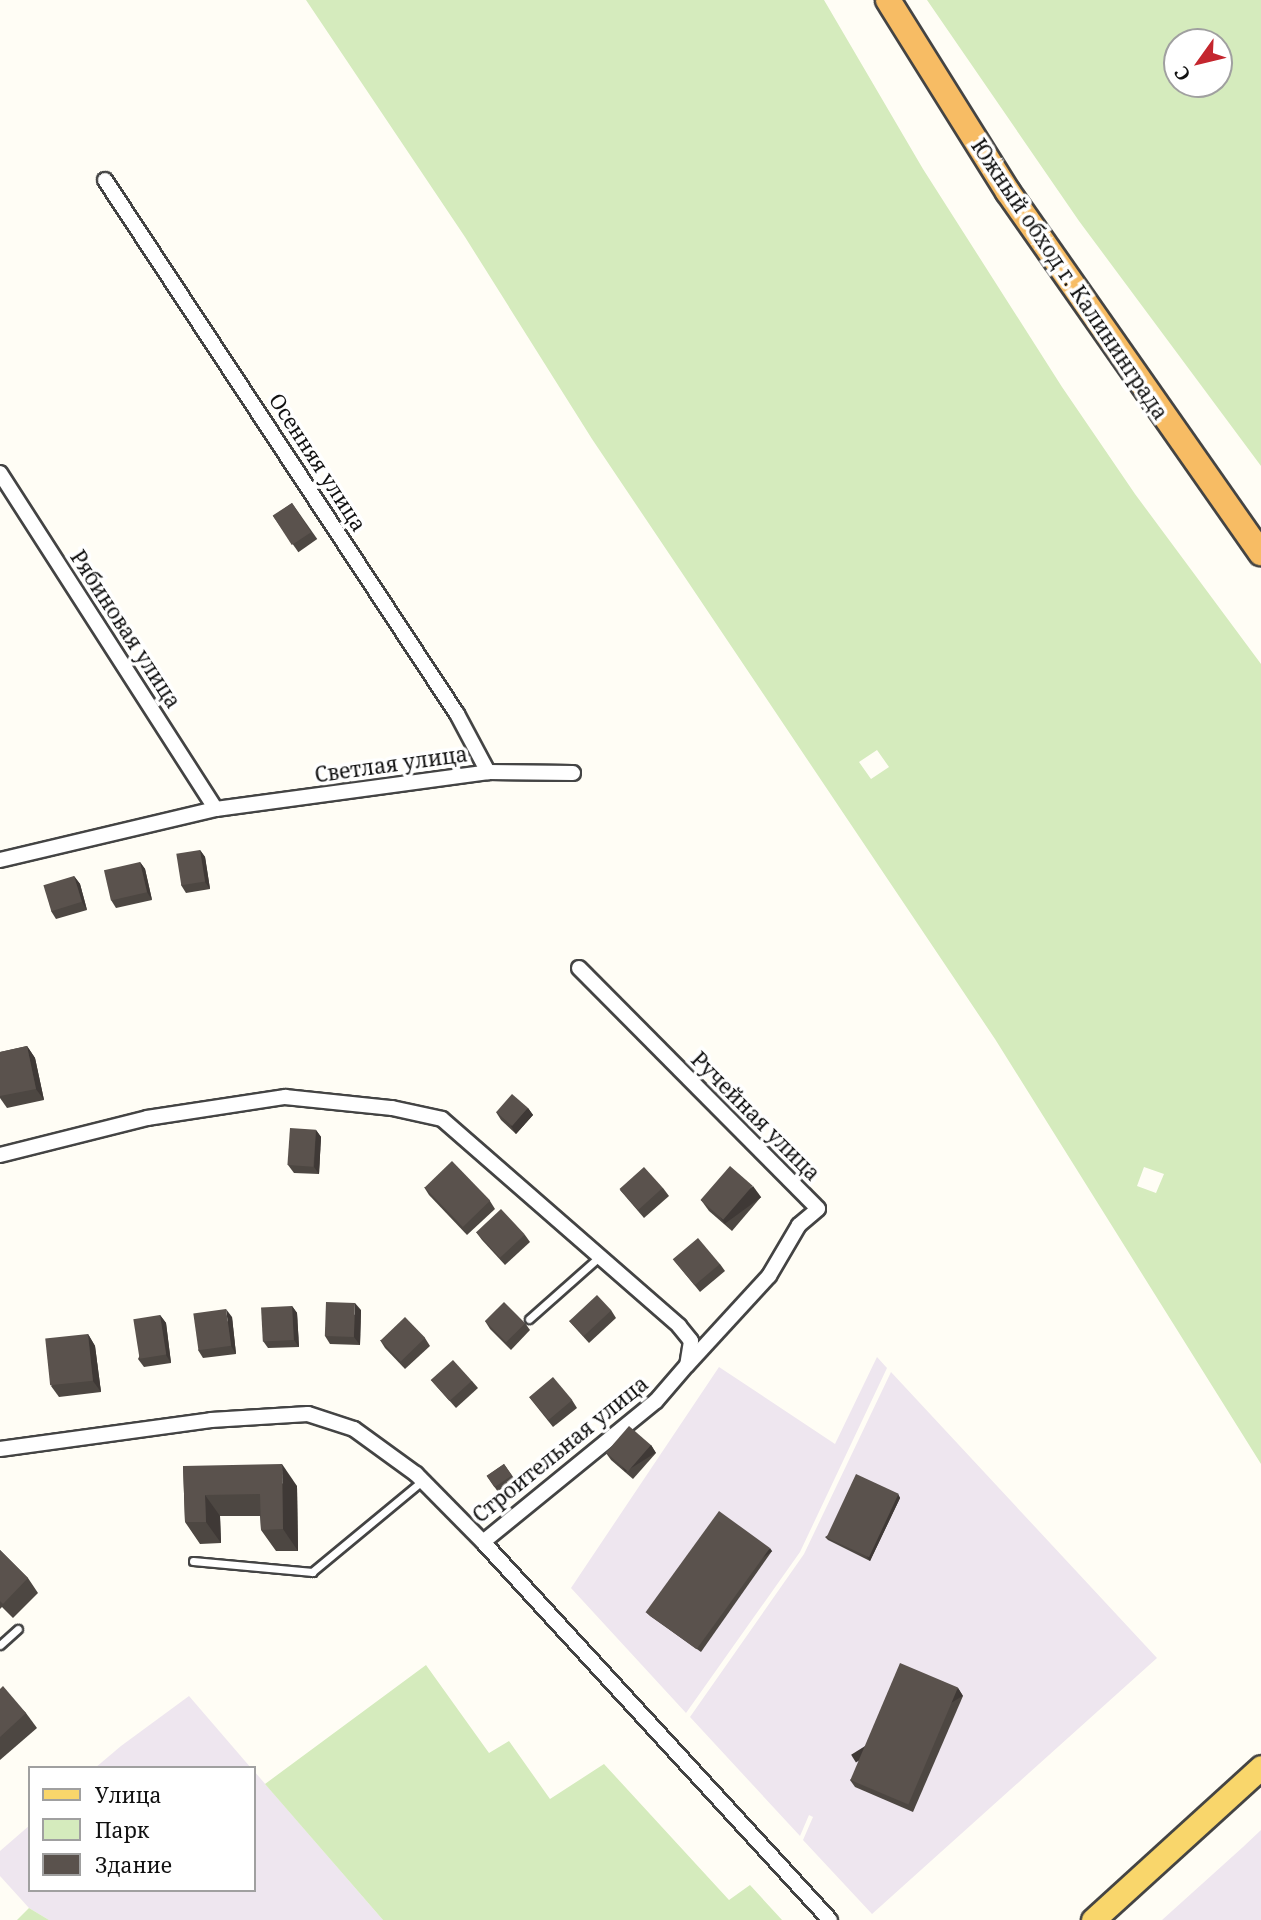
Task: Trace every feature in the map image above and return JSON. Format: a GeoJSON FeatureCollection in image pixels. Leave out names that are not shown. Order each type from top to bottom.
{"type":"FeatureCollection","features":[{"type":"Feature","properties":{"kind":"highway","name":"Южный обход г. Калининграда"},"geometry":{"type":"LineString","coordinates":[[888,0],[1009,192],[1261,553]]}},
{"type":"Feature","properties":{"kind":"main road"},"geometry":{"type":"LineString","coordinates":[[1093,1920],[1261,1767]]}},
{"type":"Feature","properties":{"kind":"street","name":"Осенняя улица"},"geometry":{"type":"LineString","coordinates":[[105,180],[435,681],[488,772]]}},
{"type":"Feature","properties":{"kind":"street","name":"Рябиновая улица"},"geometry":{"type":"LineString","coordinates":[[0,473],[216,809]]}},
{"type":"Feature","properties":{"kind":"street","name":"Светлая улица"},"geometry":{"type":"LineString","coordinates":[[0,860],[216,809],[488,772],[573,773]]}},
{"type":"Feature","properties":{"kind":"street","name":"Ручейная улица"},"geometry":{"type":"LineString","coordinates":[[579,968],[818,1209],[799,1226],[769,1276],[687,1364]]}},
{"type":"Feature","properties":{"kind":"street"},"geometry":{"type":"LineString","coordinates":[[0,1156],[147,1118],[285,1097],[391,1108],[442,1119],[679,1326],[691,1341],[687,1364]]}},
{"type":"Feature","properties":{"kind":"street","name":"Строительная улица"},"geometry":{"type":"LineString","coordinates":[[0,1449],[211,1420],[308,1414],[354,1429],[422,1480],[483,1542],[656,1401],[687,1364]]}},
{"type":"Feature","properties":{"kind":"street"},"geometry":{"type":"LineString","coordinates":[[483,1542],[830,1920]]}},
{"type":"Feature","properties":{"kind":"lane"},"geometry":{"type":"LineString","coordinates":[[529,1319],[600,1256]]}},
{"type":"Feature","properties":{"kind":"lane"},"geometry":{"type":"LineString","coordinates":[[193,1561],[312,1572],[422,1480]]}},
{"type":"Feature","properties":{"kind":"lane"},"geometry":{"type":"LineString","coordinates":[[0,1645],[18,1629]]}},
{"type":"Feature","properties":{"kind":"shaded area"},"geometry":{"type":"Polygon","coordinates":[[[877,1357],[887,1368],[800,1552],[686,1713],[571,1588],[719,1367],[835,1444],[877,1357]]]}},
{"type":"Feature","properties":{"kind":"shaded area"},"geometry":{"type":"Polygon","coordinates":[[[891,1372],[1157,1658],[872,1914],[803,1840],[813,1817],[809,1815],[800,1836],[690,1717],[804,1554],[891,1372]]]}},
{"type":"Feature","properties":{"kind":"shaded area"},"geometry":{"type":"Polygon","coordinates":[[[189,1696],[249,1766],[97,1766],[189,1696]]]}},
{"type":"Feature","properties":{"kind":"shaded area"},"geometry":{"type":"Polygon","coordinates":[[[256,1773],[383,1920],[49,1920],[29,1908],[0,1876],[0,1851],[28,1827],[28,1892],[256,1892],[256,1773]]]}},
{"type":"Feature","properties":{"kind":"shaded area"},"geometry":{"type":"Polygon","coordinates":[[[1261,1830],[1261,1920],[1162,1920],[1243,1847],[1261,1830]]]}},
{"type":"Feature","properties":{"kind":"green space"},"geometry":{"type":"Polygon","coordinates":[[[306,0],[824,0],[923,169],[1062,387],[1135,494],[1261,664],[1261,1464],[995,1039],[592,439],[465,237],[306,0]],[[877,750],[859,762],[871,779],[889,767],[877,750]],[[1144,1167],[1137,1186],[1156,1193],[1164,1174],[1144,1167]]]}},
{"type":"Feature","properties":{"kind":"green space"},"geometry":{"type":"Polygon","coordinates":[[[927,0],[1261,0],[1261,466],[1079,221],[927,0]]]}},
{"type":"Feature","properties":{"kind":"green space"},"geometry":{"type":"Polygon","coordinates":[[[426,1665],[489,1753],[509,1741],[550,1799],[604,1764],[729,1900],[750,1885],[782,1920],[383,1920],[265,1784],[426,1665]]]}},
{"type":"Feature","properties":{"kind":"green space"},"geometry":{"type":"Polygon","coordinates":[[[29,1908],[49,1920],[17,1920],[29,1908]]]}},
{"type":"Feature","properties":{"kind":"building"},"geometry":{"type":"Polygon","coordinates":[[[292,503],[311,532],[292,545],[273,516],[292,503]]]}},
{"type":"Feature","properties":{"kind":"building"},"geometry":{"type":"Polygon","coordinates":[[[200,850],[205,882],[181,885],[176,854],[200,850]]]}},
{"type":"Feature","properties":{"kind":"building"},"geometry":{"type":"Polygon","coordinates":[[[140,862],[147,892],[111,901],[104,870],[140,862]]]}},
{"type":"Feature","properties":{"kind":"building"},"geometry":{"type":"Polygon","coordinates":[[[74,876],[82,902],[51,911],[43,885],[74,876]]]}},
{"type":"Feature","properties":{"kind":"building"},"geometry":{"type":"Polygon","coordinates":[[[27,1046],[36,1089],[0,1096],[0,1052],[27,1046]]]}},
{"type":"Feature","properties":{"kind":"building"},"geometry":{"type":"Polygon","coordinates":[[[512,1094],[528,1108],[512,1126],[496,1112],[512,1094]]]}},
{"type":"Feature","properties":{"kind":"building"},"geometry":{"type":"Polygon","coordinates":[[[290,1128],[316,1130],[313,1167],[287,1165],[290,1128]]]}},
{"type":"Feature","properties":{"kind":"building"},"geometry":{"type":"Polygon","coordinates":[[[452,1161],[490,1201],[463,1227],[425,1187],[452,1161]]]}},
{"type":"Feature","properties":{"kind":"building"},"geometry":{"type":"Polygon","coordinates":[[[730,1166],[753,1186],[723,1220],[700,1200],[730,1166]]]}},
{"type":"Feature","properties":{"kind":"building"},"geometry":{"type":"Polygon","coordinates":[[[644,1167],[663,1188],[638,1210],[619,1189],[644,1167]]]}},
{"type":"Feature","properties":{"kind":"building"},"geometry":{"type":"Polygon","coordinates":[[[501,1209],[525,1235],[500,1258],[476,1232],[501,1209]]]}},
{"type":"Feature","properties":{"kind":"building"},"geometry":{"type":"Polygon","coordinates":[[[698,1238],[720,1264],[695,1285],[673,1259],[698,1238]]]}},
{"type":"Feature","properties":{"kind":"building"},"geometry":{"type":"Polygon","coordinates":[[[597,1295],[611,1310],[584,1336],[569,1321],[597,1295]]]}},
{"type":"Feature","properties":{"kind":"building"},"geometry":{"type":"Polygon","coordinates":[[[326,1302],[355,1303],[354,1337],[325,1336],[326,1302]]]}},
{"type":"Feature","properties":{"kind":"building"},"geometry":{"type":"Polygon","coordinates":[[[504,1302],[525,1323],[506,1342],[485,1321],[504,1302]]]}},
{"type":"Feature","properties":{"kind":"building"},"geometry":{"type":"Polygon","coordinates":[[[292,1306],[294,1340],[263,1342],[261,1308],[292,1306]]]}},
{"type":"Feature","properties":{"kind":"building"},"geometry":{"type":"Polygon","coordinates":[[[226,1309],[231,1346],[198,1350],[193,1314],[226,1309]]]}},
{"type":"Feature","properties":{"kind":"building"},"geometry":{"type":"Polygon","coordinates":[[[160,1315],[166,1355],[140,1359],[133,1319],[160,1315]]]}},
{"type":"Feature","properties":{"kind":"building"},"geometry":{"type":"Polygon","coordinates":[[[405,1317],[425,1338],[401,1361],[381,1341],[405,1317]]]}},
{"type":"Feature","properties":{"kind":"building"},"geometry":{"type":"Polygon","coordinates":[[[88,1334],[93,1381],[50,1385],[45,1338],[88,1334]]]}},
{"type":"Feature","properties":{"kind":"building"},"geometry":{"type":"Polygon","coordinates":[[[453,1360],[472,1381],[449,1401],[431,1380],[453,1360]]]}},
{"type":"Feature","properties":{"kind":"building"},"geometry":{"type":"Polygon","coordinates":[[[553,1377],[572,1400],[549,1420],[529,1397],[553,1377]]]}},
{"type":"Feature","properties":{"kind":"building"},"geometry":{"type":"Polygon","coordinates":[[[629,1426],[651,1445],[628,1471],[606,1452],[629,1426]]]}},
{"type":"Feature","properties":{"kind":"building"},"geometry":{"type":"Polygon","coordinates":[[[282,1464],[283,1529],[261,1530],[260,1494],[205,1495],[206,1522],[185,1522],[183,1466],[282,1464]]]}},
{"type":"Feature","properties":{"kind":"building"},"geometry":{"type":"Polygon","coordinates":[[[504,1464],[512,1476],[494,1487],[487,1476],[504,1464]]]}},
{"type":"Feature","properties":{"kind":"building"},"geometry":{"type":"Polygon","coordinates":[[[856,1474],[899,1494],[869,1557],[826,1537],[856,1474]]]}},
{"type":"Feature","properties":{"kind":"building"},"geometry":{"type":"Polygon","coordinates":[[[719,1511],[770,1548],[696,1649],[646,1612],[719,1511]]]}},
{"type":"Feature","properties":{"kind":"building"},"geometry":{"type":"Polygon","coordinates":[[[0,1550],[28,1578],[3,1604],[0,1601],[0,1550]]]}},
{"type":"Feature","properties":{"kind":"building"},"geometry":{"type":"Polygon","coordinates":[[[900,1663],[958,1688],[908,1805],[850,1780],[900,1663]]]}},
{"type":"Feature","properties":{"kind":"building"},"geometry":{"type":"Polygon","coordinates":[[[3,1686],[26,1713],[0,1737],[0,1689],[3,1686]]]}}]}
